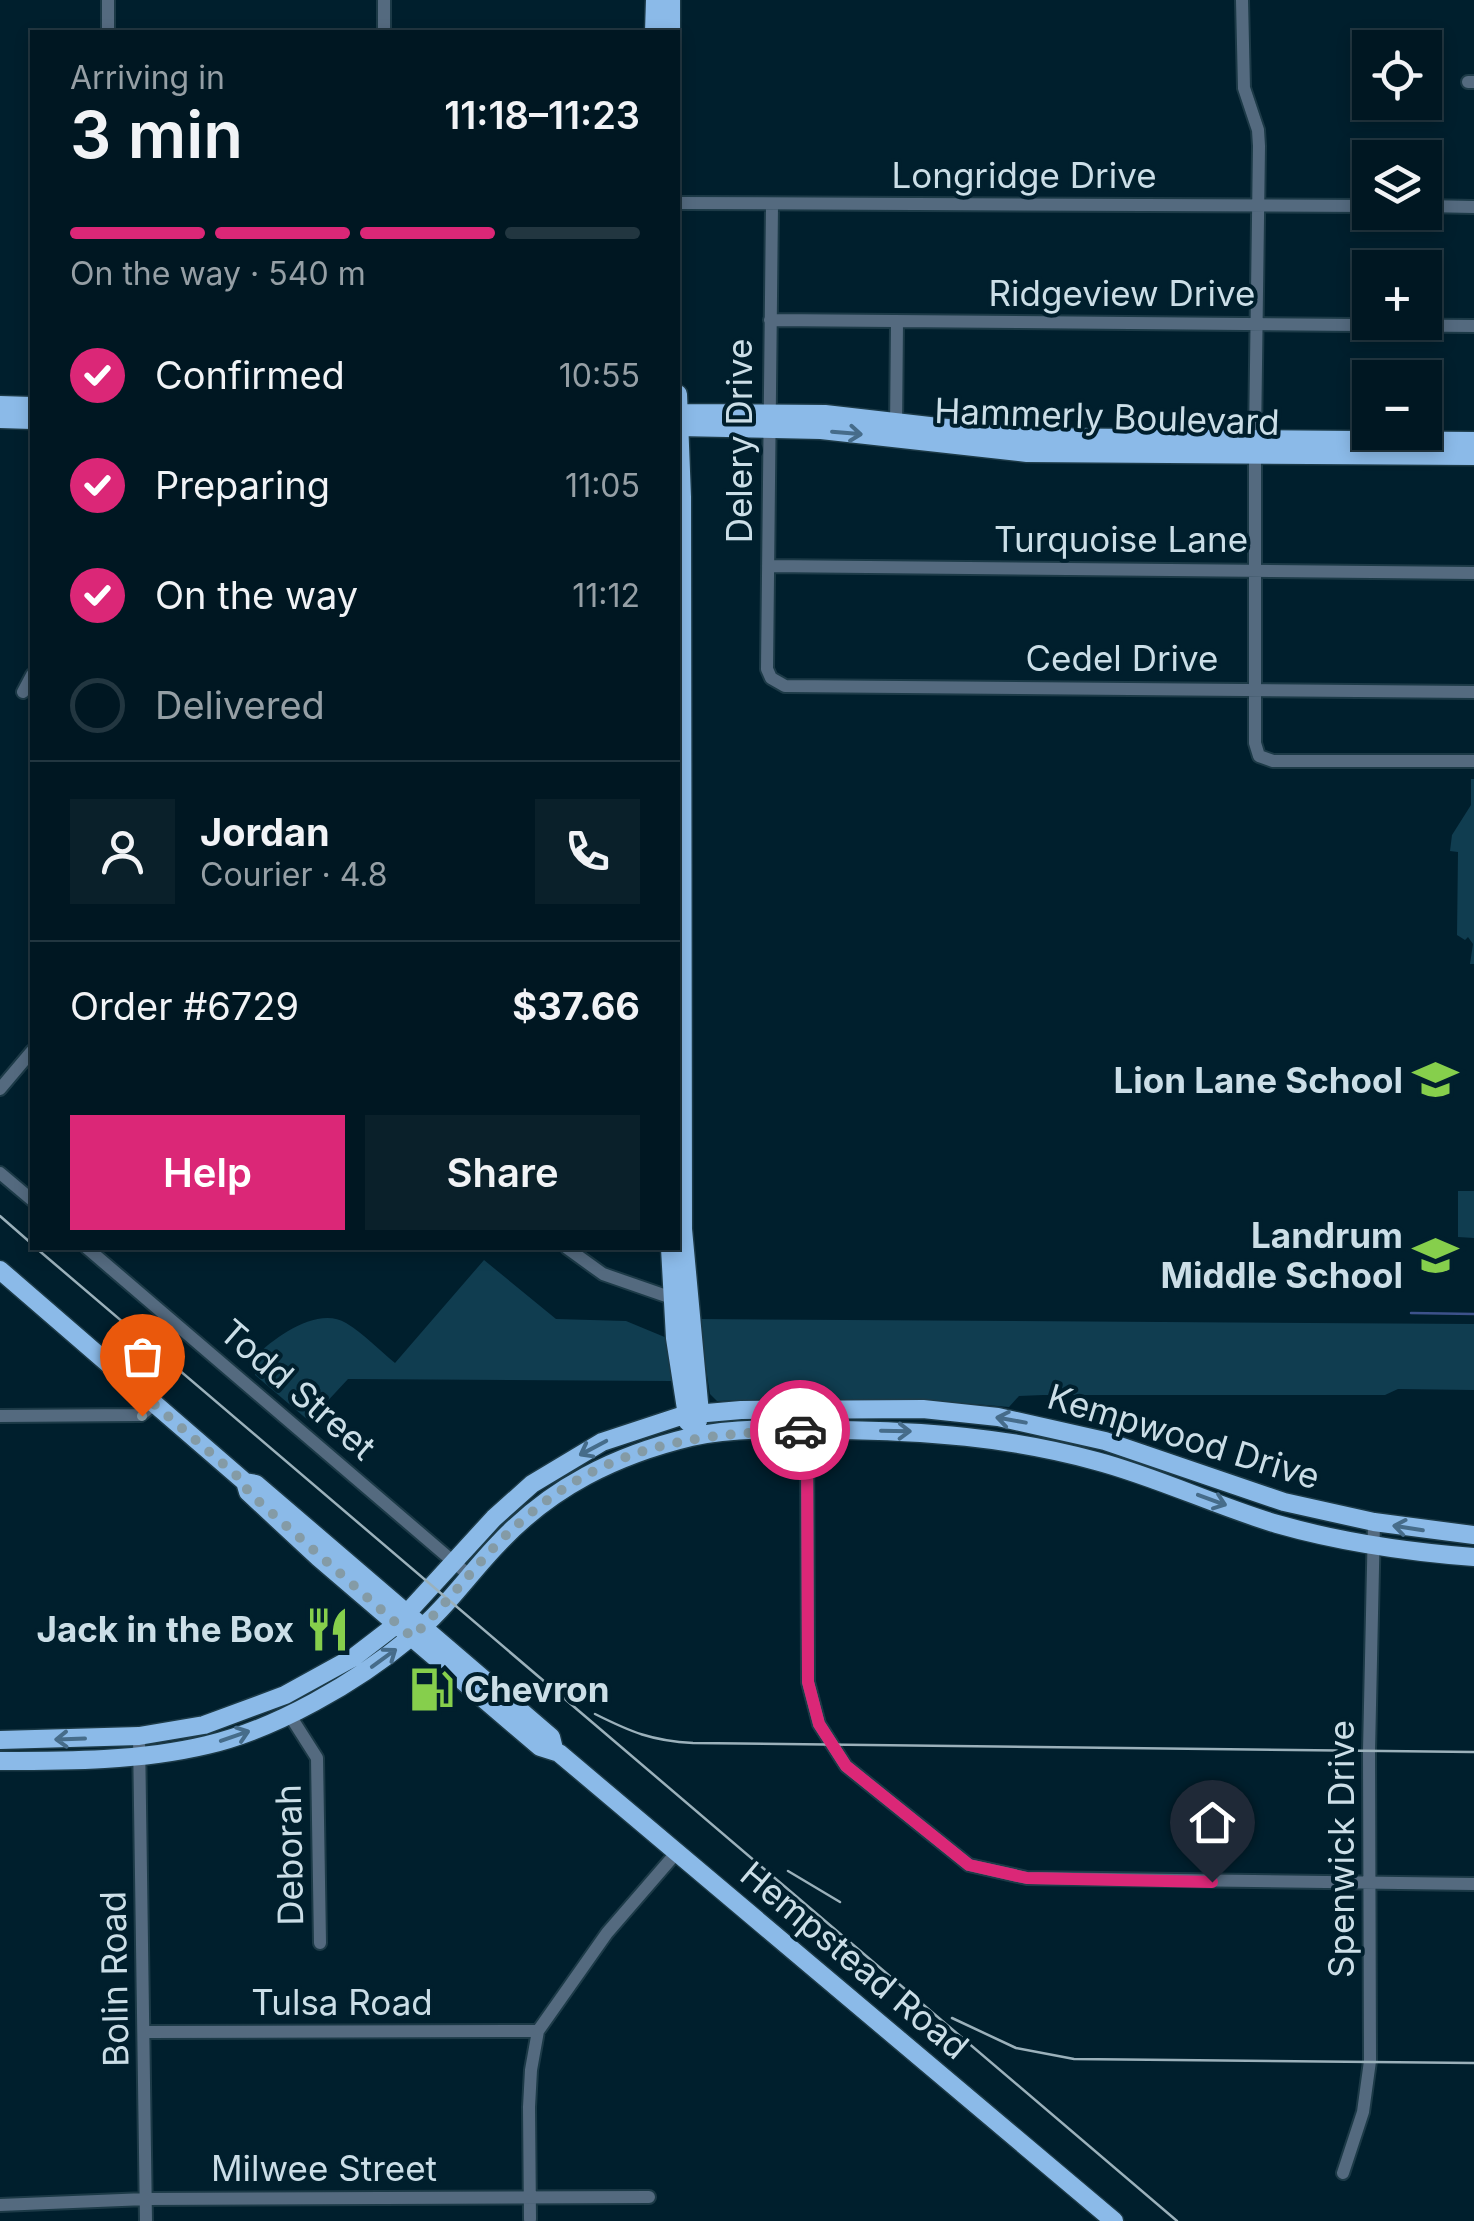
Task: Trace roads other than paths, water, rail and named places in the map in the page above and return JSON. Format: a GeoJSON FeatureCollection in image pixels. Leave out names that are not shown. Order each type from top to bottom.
{"type":"FeatureCollection","features":[{"type":"Feature","properties":{"kind":"main road"},"geometry":{"type":"LineString","coordinates":[[654,30],[655,0]]}},
{"type":"Feature","properties":{"kind":"main road"},"geometry":{"type":"LineString","coordinates":[[671,30],[672,0]]}},
{"type":"Feature","properties":{"kind":"main road"},"geometry":{"type":"LineString","coordinates":[[0,405],[30,406]]}},
{"type":"Feature","properties":{"kind":"main road","name":"Hammerly Boulevard"},"geometry":{"type":"LineString","coordinates":[[680,415],[769,421],[821,430],[896,430],[957,448],[1352,448]]}},
{"type":"Feature","properties":{"kind":"main road"},"geometry":{"type":"LineString","coordinates":[[0,419],[30,420]]}},
{"type":"Feature","properties":{"kind":"main road","name":"Hammerly Boulevard"},"geometry":{"type":"LineString","coordinates":[[1053,445],[1201,455],[1314,439],[1352,442]]}},
{"type":"Feature","properties":{"kind":"main road","name":"Hammerly Boulevard"},"geometry":{"type":"LineString","coordinates":[[1442,444],[1474,440]]}},
{"type":"Feature","properties":{"kind":"main road","name":"Hammerly Boulevard"},"geometry":{"type":"LineString","coordinates":[[1428,450],[1474,456]]}},
{"type":"Feature","properties":{"kind":"main road"},"geometry":{"type":"LineString","coordinates":[[680,1055],[694,1436]]}},
{"type":"Feature","properties":{"kind":"main road"},"geometry":{"type":"LineString","coordinates":[[670,1250],[672,1298],[692,1414]]}},
{"type":"Feature","properties":{"kind":"main road","name":"Hempstead Road"},"geometry":{"type":"LineString","coordinates":[[0,1270],[244,1482],[256,1484],[417,1632],[551,1736],[554,1748],[1114,2221]]}},
{"type":"Feature","properties":{"kind":"main road","name":"Kempwood Drive"},"geometry":{"type":"LineString","coordinates":[[0,1761],[140,1756],[221,1741],[289,1714],[365,1672],[417,1632],[500,1542],[551,1495],[620,1458],[694,1436],[924,1409],[1045,1426],[1154,1456],[1284,1502],[1374,1522],[1474,1535]]}},
{"type":"Feature","properties":{"kind":"main road","name":"Kempwood Drive"},"geometry":{"type":"LineString","coordinates":[[0,1740],[139,1736],[204,1725],[285,1695],[354,1657],[402,1619],[494,1518],[552,1470],[602,1442],[692,1414],[922,1431],[1043,1448],[1099,1462],[1278,1524],[1474,1557]]}},
{"type":"Feature","properties":{"kind":"main road"},"geometry":{"type":"LineString","coordinates":[[552,1470],[564,1488]]}},
{"type":"Feature","properties":{"kind":"street"},"geometry":{"type":"LineString","coordinates":[[108,0],[108,30]]}},
{"type":"Feature","properties":{"kind":"street"},"geometry":{"type":"LineString","coordinates":[[384,0],[384,30]]}},
{"type":"Feature","properties":{"kind":"street"},"geometry":{"type":"LineString","coordinates":[[1242,0],[1244,88],[1258,130],[1255,743],[1259,756],[1290,761],[1474,762]]}},
{"type":"Feature","properties":{"kind":"street","name":"Longridge Drive"},"geometry":{"type":"LineString","coordinates":[[680,203],[1352,206]]}},
{"type":"Feature","properties":{"kind":"street","name":"Delery Drive"},"geometry":{"type":"LineString","coordinates":[[771,678],[767,669],[772,204]]}},
{"type":"Feature","properties":{"kind":"street"},"geometry":{"type":"LineString","coordinates":[[1442,206],[1474,207]]}},
{"type":"Feature","properties":{"kind":"street","name":"Ridgeview Drive"},"geometry":{"type":"LineString","coordinates":[[770,320],[1474,326]]}},
{"type":"Feature","properties":{"kind":"street"},"geometry":{"type":"LineString","coordinates":[[896,430],[897,322]]}},
{"type":"Feature","properties":{"kind":"street","name":"Turquoise Lane"},"geometry":{"type":"LineString","coordinates":[[768,566],[1474,572]]}},
{"type":"Feature","properties":{"kind":"street","name":"Cedel Drive"},"geometry":{"type":"LineString","coordinates":[[771,678],[785,686],[1474,692]]}},
{"type":"Feature","properties":{"kind":"street"},"geometry":{"type":"LineString","coordinates":[[24,692],[30,679]]}},
{"type":"Feature","properties":{"kind":"street"},"geometry":{"type":"LineString","coordinates":[[0,1089],[30,1053]]}},
{"type":"Feature","properties":{"kind":"street"},"geometry":{"type":"LineString","coordinates":[[0,1172],[30,1198]]}},
{"type":"Feature","properties":{"kind":"street","name":"Todd Street"},"geometry":{"type":"LineString","coordinates":[[90,1250],[470,1576]]}},
{"type":"Feature","properties":{"kind":"street"},"geometry":{"type":"LineString","coordinates":[[570,1250],[603,1274],[672,1298]]}},
{"type":"Feature","properties":{"kind":"street"},"geometry":{"type":"LineString","coordinates":[[0,1416],[142,1416],[154,1404]]}},
{"type":"Feature","properties":{"kind":"street"},"geometry":{"type":"LineString","coordinates":[[807,1420],[808,1682],[819,1724],[846,1766],[969,1865],[1027,1878],[1474,1884]]}},
{"type":"Feature","properties":{"kind":"street","name":"Spenwick Drive"},"geometry":{"type":"LineString","coordinates":[[1343,2173],[1364,2112],[1370,2061],[1374,1522]]}},
{"type":"Feature","properties":{"kind":"street","name":"Deborah"},"geometry":{"type":"LineString","coordinates":[[289,1714],[317,1758],[320,1943]]}},
{"type":"Feature","properties":{"kind":"street","name":"Bolin Road"},"geometry":{"type":"LineString","coordinates":[[139,1736],[146,2221]]}},
{"type":"Feature","properties":{"kind":"street"},"geometry":{"type":"LineString","coordinates":[[530,2220],[529,2107],[538,2032],[606,1933],[677,1852]]}},
{"type":"Feature","properties":{"kind":"street","name":"Tulsa Road"},"geometry":{"type":"LineString","coordinates":[[145,2032],[538,2032]]}},
{"type":"Feature","properties":{"kind":"street","name":"Milwee Street"},"geometry":{"type":"LineString","coordinates":[[0,2204],[146,2199],[649,2198]]}},
{"type":"Feature","properties":{"kind":"waterway"},"geometry":{"type":"LineString","coordinates":[[1411,1313],[1474,1314]]}},
{"type":"Feature","properties":{"kind":"railway"},"geometry":{"type":"LineString","coordinates":[[0,1216],[30,1242]]}},
{"type":"Feature","properties":{"kind":"railway"},"geometry":{"type":"LineString","coordinates":[[38,1250],[1177,2221]]}},
{"type":"Feature","properties":{"kind":"railway"},"geometry":{"type":"LineString","coordinates":[[595,1714],[642,1734],[693,1743],[1474,1752]]}},
{"type":"Feature","properties":{"kind":"railway"},"geometry":{"type":"LineString","coordinates":[[788,1871],[840,1902]]}},
{"type":"Feature","properties":{"kind":"railway"},"geometry":{"type":"LineString","coordinates":[[952,2018],[1016,2048],[1074,2059],[1474,2063]]}},
{"type":"Feature","properties":{"kind":"place","name":"Lion Lane School"},"geometry":{"type":"Point","coordinates":[1436,1080]}},
{"type":"Feature","properties":{"kind":"place","name":"Landrum Middle School"},"geometry":{"type":"Point","coordinates":[1436,1255]}},
{"type":"Feature","properties":{"kind":"place","name":"Jack in the Box"},"geometry":{"type":"Point","coordinates":[327,1629]}},
{"type":"Feature","properties":{"kind":"place","name":"Chevron"},"geometry":{"type":"Point","coordinates":[431,1689]}}]}
